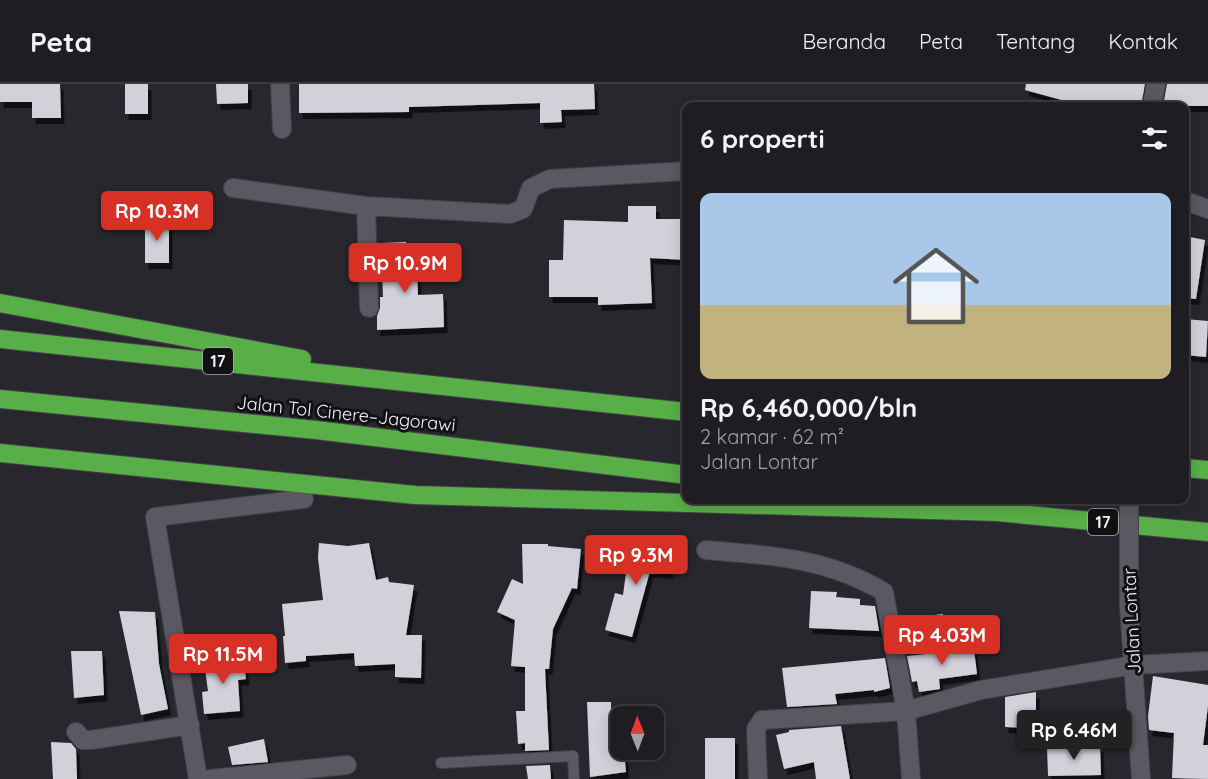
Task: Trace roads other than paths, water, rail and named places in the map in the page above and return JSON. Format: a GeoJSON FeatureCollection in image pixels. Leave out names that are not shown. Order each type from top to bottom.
{"type":"FeatureCollection","features":[{"type":"Feature","properties":{"kind":"highway"},"geometry":{"type":"LineString","coordinates":[[0,303],[437,384]]}},
{"type":"Feature","properties":{"kind":"highway","name":"17"},"geometry":{"type":"LineString","coordinates":[[0,339],[682,411]]}},
{"type":"Feature","properties":{"kind":"highway","name":"Jalan Tol Cinere–Jagorawi"},"geometry":{"type":"LineString","coordinates":[[0,399],[316,430],[682,474]]}},
{"type":"Feature","properties":{"kind":"highway"},"geometry":{"type":"LineString","coordinates":[[0,455],[415,495],[682,503]]}},
{"type":"Feature","properties":{"kind":"highway"},"geometry":{"type":"LineString","coordinates":[[1189,468],[1208,470]]}},
{"type":"Feature","properties":{"kind":"highway"},"geometry":{"type":"LineString","coordinates":[[724,504],[998,512]]}},
{"type":"Feature","properties":{"kind":"highway","name":"17"},"geometry":{"type":"LineString","coordinates":[[927,504],[1208,532]]}},
{"type":"Feature","properties":{"kind":"street"},"geometry":{"type":"LineString","coordinates":[[280,84],[282,129]]}},
{"type":"Feature","properties":{"kind":"street"},"geometry":{"type":"LineString","coordinates":[[1153,102],[1156,84]]}},
{"type":"Feature","properties":{"kind":"street"},"geometry":{"type":"LineString","coordinates":[[233,188],[366,206],[510,214],[523,209],[531,188],[550,180],[682,171]]}},
{"type":"Feature","properties":{"kind":"street"},"geometry":{"type":"LineString","coordinates":[[1189,202],[1208,209]]}},
{"type":"Feature","properties":{"kind":"street"},"geometry":{"type":"LineString","coordinates":[[366,206],[369,308]]}},
{"type":"Feature","properties":{"kind":"street"},"geometry":{"type":"LineString","coordinates":[[198,779],[155,517],[304,499]]}},
{"type":"Feature","properties":{"kind":"street","name":"Jalan Lontar"},"geometry":{"type":"LineString","coordinates":[[1129,504],[1129,606],[1141,779]]}},
{"type":"Feature","properties":{"kind":"street"},"geometry":{"type":"LineString","coordinates":[[706,550],[818,563],[861,578],[884,592],[906,711],[911,779]]}},
{"type":"Feature","properties":{"kind":"street"},"geometry":{"type":"LineString","coordinates":[[758,779],[756,729],[762,720],[906,711],[981,690],[1134,665],[1208,661]]}},
{"type":"Feature","properties":{"kind":"street"},"geometry":{"type":"LineString","coordinates":[[76,732],[83,740],[91,740],[189,725]]}},
{"type":"Feature","properties":{"kind":"street"},"geometry":{"type":"LineString","coordinates":[[210,779],[347,765]]}},
{"type":"Feature","properties":{"kind":"lane"},"geometry":{"type":"LineString","coordinates":[[441,763],[573,756],[574,779]]}}]}
